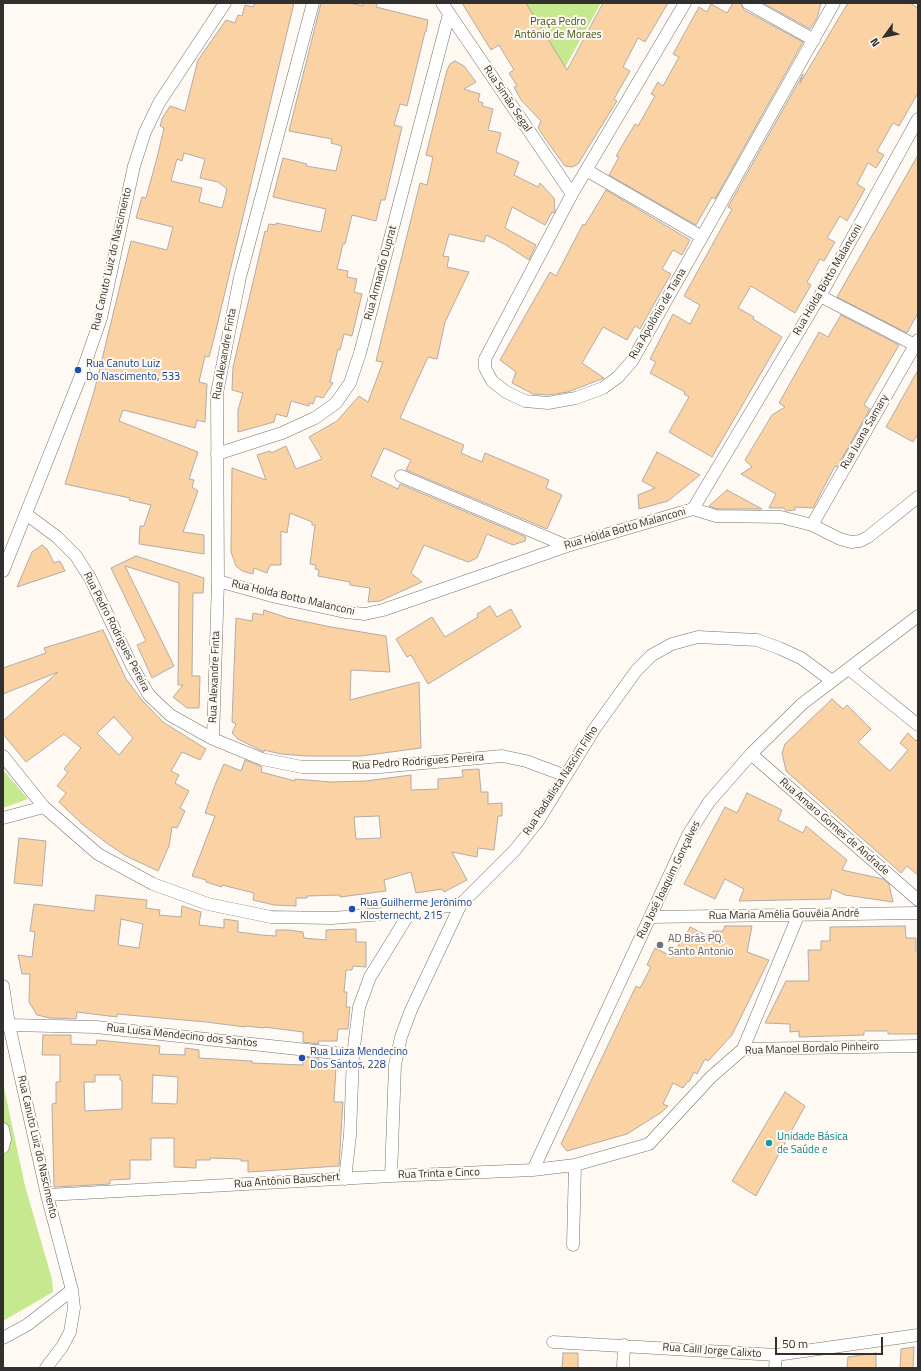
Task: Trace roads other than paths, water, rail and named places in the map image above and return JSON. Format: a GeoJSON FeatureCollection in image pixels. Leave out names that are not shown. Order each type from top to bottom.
{"type":"FeatureCollection","features":[{"type":"Feature","properties":{"kind":"street","name":"Rua Canuto Luiz do Nascimento"},"geometry":{"type":"LineString","coordinates":[[3,571],[80,378],[101,318],[134,166],[144,132],[159,103],[225,3]]}},
{"type":"Feature","properties":{"kind":"street","name":"Rua Alexandre Finta"},"geometry":{"type":"LineString","coordinates":[[213,739],[218,581],[217,393],[223,352],[256,213],[313,3]]}},
{"type":"Feature","properties":{"kind":"street","name":"Rua Simão Segal"},"geometry":{"type":"LineString","coordinates":[[442,3],[572,194]]}},
{"type":"Feature","properties":{"kind":"street","name":"Rua Apolônio de Tiana"},"geometry":{"type":"LineString","coordinates":[[685,3],[572,194],[485,359],[485,368],[492,381],[506,392],[525,401],[548,403],[576,398],[603,388],[618,377],[632,361],[834,3]]}},
{"type":"Feature","properties":{"kind":"street"},"geometry":{"type":"LineString","coordinates":[[748,3],[814,40]]}},
{"type":"Feature","properties":{"kind":"street","name":"Rua Armando Duprat"},"geometry":{"type":"LineString","coordinates":[[217,454],[282,433],[315,418],[336,403],[350,383],[360,353],[449,14]]}},
{"type":"Feature","properties":{"kind":"street","name":"Rua Holda Botto Malanconi"},"geometry":{"type":"LineString","coordinates":[[218,581],[307,603],[365,614],[383,610],[567,546],[693,509],[820,296],[918,119]]}},
{"type":"Feature","properties":{"kind":"street"},"geometry":{"type":"LineString","coordinates":[[586,170],[702,237]]}},
{"type":"Feature","properties":{"kind":"street"},"geometry":{"type":"LineString","coordinates":[[820,296],[916,342]]}},
{"type":"Feature","properties":{"kind":"street","name":"Rua Juana Samary"},"geometry":{"type":"LineString","coordinates":[[812,525],[916,342]]}},
{"type":"Feature","properties":{"kind":"street"},"geometry":{"type":"LineString","coordinates":[[401,476],[567,546]]}},
{"type":"Feature","properties":{"kind":"street"},"geometry":{"type":"LineString","coordinates":[[693,509],[716,516],[781,517],[812,525],[840,539],[852,542],[860,541],[868,537],[918,497]]}},
{"type":"Feature","properties":{"kind":"street","name":"Rua Pedro Rodrigues Pereira"},"geometry":{"type":"LineString","coordinates":[[26,514],[57,537],[76,556],[90,578],[132,666],[149,695],[170,715],[213,739],[262,759],[302,767],[380,767],[502,756],[526,760],[566,776]]}},
{"type":"Feature","properties":{"kind":"street","name":"Rua José Joaquim Gonçalves"},"geometry":{"type":"LineString","coordinates":[[533,1170],[688,835],[709,802],[750,754],[802,704],[918,616]]}},
{"type":"Feature","properties":{"kind":"street","name":"Rua Radialista Nascim Filho"},"geometry":{"type":"LineString","coordinates":[[392,1176],[395,1065],[401,1037],[410,1010],[461,904],[515,850],[538,821],[610,706],[636,671],[652,655],[672,644],[698,637],[757,640],[801,658],[832,681]]}},
{"type":"Feature","properties":{"kind":"street"},"geometry":{"type":"LineString","coordinates":[[849,669],[918,725]]}},
{"type":"Feature","properties":{"kind":"street","name":"Rua Amaro Gomes de Andrade"},"geometry":{"type":"LineString","coordinates":[[750,754],[918,900]]}},
{"type":"Feature","properties":{"kind":"street"},"geometry":{"type":"LineString","coordinates":[[3,756],[44,807],[98,854],[153,884],[208,904],[271,917],[332,918],[410,912],[461,904]]}},
{"type":"Feature","properties":{"kind":"street"},"geometry":{"type":"LineString","coordinates":[[3,818],[44,807]]}},
{"type":"Feature","properties":{"kind":"street","name":"Rua Antônio Bauschert"},"geometry":{"type":"LineString","coordinates":[[47,1195],[345,1179],[350,1135],[353,1055],[359,1007],[370,977],[410,912]]}},
{"type":"Feature","properties":{"kind":"street","name":"Rua Maria Amélia Gouvêia André"},"geometry":{"type":"LineString","coordinates":[[651,917],[798,916],[918,913]]}},
{"type":"Feature","properties":{"kind":"street"},"geometry":{"type":"LineString","coordinates":[[743,1049],[798,916]]}},
{"type":"Feature","properties":{"kind":"street","name":"Rua Canuto Luiz do Nascimento"},"geometry":{"type":"LineString","coordinates":[[3,986],[9,1025],[47,1195],[72,1290],[74,1308],[70,1332],[62,1347],[46,1368]]}},
{"type":"Feature","properties":{"kind":"street","name":"Rua Luísa Mendecino dos Santos"},"geometry":{"type":"LineString","coordinates":[[9,1025],[96,1027],[353,1055]]}},
{"type":"Feature","properties":{"kind":"street","name":"Rua Manoel Bordalo Pinheiro"},"geometry":{"type":"LineString","coordinates":[[533,1170],[576,1165],[649,1144],[711,1077],[743,1049],[918,1046]]}},
{"type":"Feature","properties":{"kind":"street"},"geometry":{"type":"LineString","coordinates":[[3,1129],[5,1139],[3,1147]]}},
{"type":"Feature","properties":{"kind":"street"},"geometry":{"type":"LineString","coordinates":[[573,1245],[576,1165]]}},
{"type":"Feature","properties":{"kind":"street","name":"Rua Trinta e Cinco"},"geometry":{"type":"LineString","coordinates":[[345,1179],[533,1170]]}},
{"type":"Feature","properties":{"kind":"street"},"geometry":{"type":"LineString","coordinates":[[3,1338],[27,1325],[72,1290]]}},
{"type":"Feature","properties":{"kind":"street","name":"Rua Calil Jorge Calixto"},"geometry":{"type":"LineString","coordinates":[[553,1342],[776,1355],[918,1335]]}},
{"type":"Feature","properties":{"kind":"street"},"geometry":{"type":"LineString","coordinates":[[623,1368],[624,1345]]}},
{"type":"Feature","properties":{"kind":"street"},"geometry":{"type":"LineString","coordinates":[[775,1368],[776,1355]]}},
{"type":"Feature","properties":{"kind":"place","name":"Rua Canuto Luiz Do Nascimento, 533"},"geometry":{"type":"Point","coordinates":[78,370]}},
{"type":"Feature","properties":{"kind":"place","name":"Rua Guilherme Jerônimo Klosternecht, 215"},"geometry":{"type":"Point","coordinates":[352,909]}},
{"type":"Feature","properties":{"kind":"place","name":"AD Brás PQ. Santo Antonio"},"geometry":{"type":"Point","coordinates":[660,945]}},
{"type":"Feature","properties":{"kind":"place","name":"Rua Luiza Mendecino Dos Santos, 228"},"geometry":{"type":"Point","coordinates":[302,1058]}},
{"type":"Feature","properties":{"kind":"place","name":"Unidade Básica de Saúde e"},"geometry":{"type":"Point","coordinates":[769,1143]}},
{"type":"Feature","properties":{"kind":"park label","name":"Praça Pedro Antônio de Moraes"},"geometry":{"type":"Point","coordinates":[558,28]}}]}
